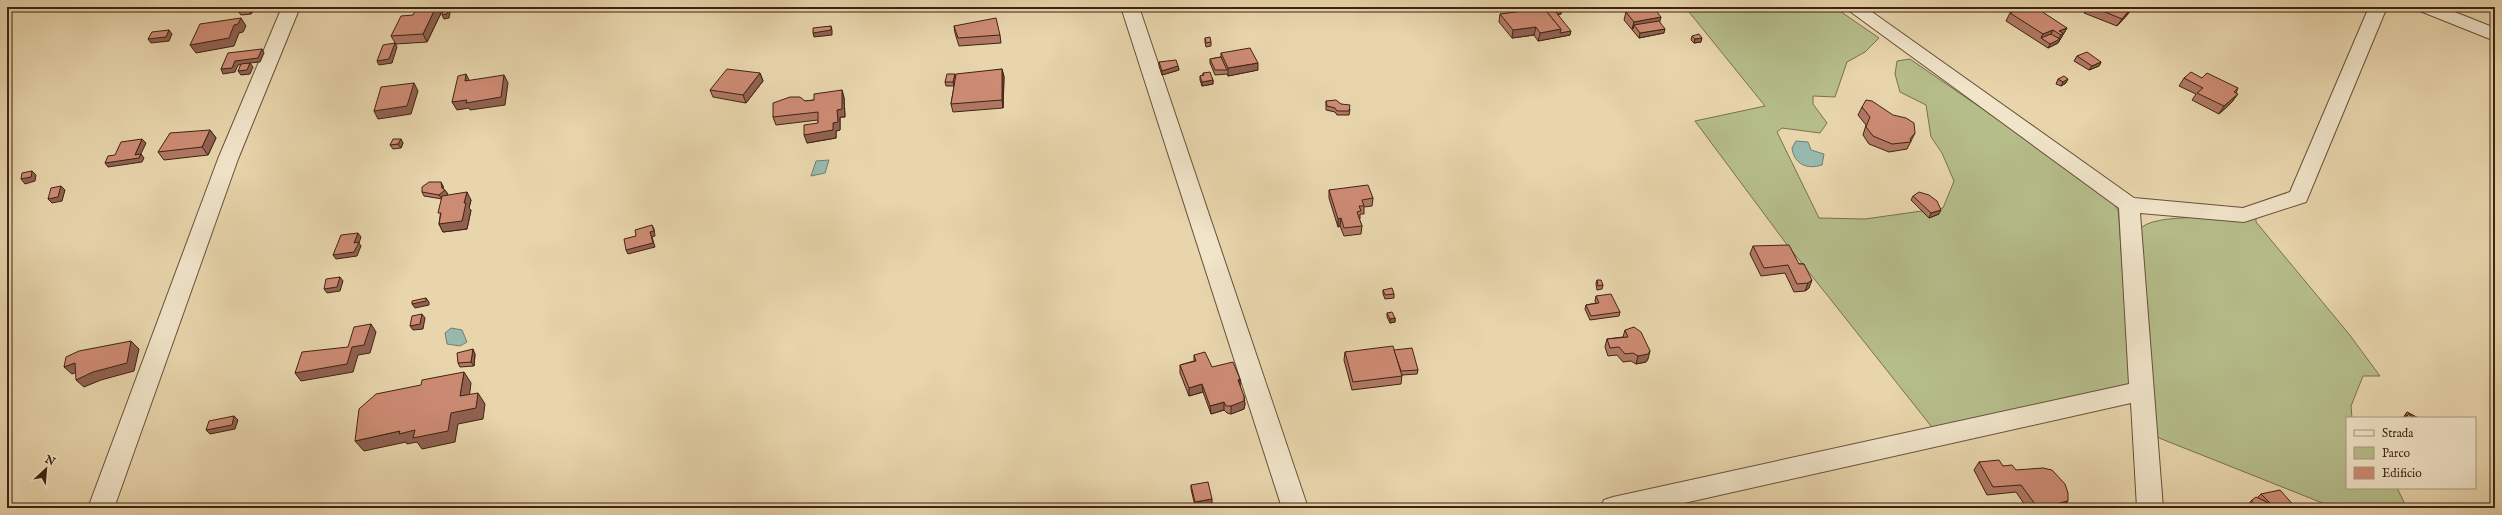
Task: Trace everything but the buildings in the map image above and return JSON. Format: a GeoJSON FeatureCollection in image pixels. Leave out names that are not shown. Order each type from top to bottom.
{"type":"FeatureCollection","features":[{"type":"Feature","properties":{"kind":"street"},"geometry":{"type":"LineString","coordinates":[[101,508],[228,159],[291,7]]}},
{"type":"Feature","properties":{"kind":"street"},"geometry":{"type":"LineString","coordinates":[[1130,7],[1295,508]]}},
{"type":"Feature","properties":{"kind":"street"},"geometry":{"type":"LineString","coordinates":[[1853,7],[2129,205],[2244,215],[2299,197],[2378,7]]}},
{"type":"Feature","properties":{"kind":"street"},"geometry":{"type":"LineString","coordinates":[[2426,7],[2495,35]]}},
{"type":"Feature","properties":{"kind":"street"},"geometry":{"type":"LineString","coordinates":[[2129,205],[2150,508]]}},
{"type":"Feature","properties":{"kind":"street"},"geometry":{"type":"LineString","coordinates":[[1613,508],[2141,391]]}},
{"type":"Feature","properties":{"kind":"green space"},"geometry":{"type":"Polygon","coordinates":[[[1685,7],[1834,7],[1879,38],[1865,52],[1847,62],[1835,97],[1813,96],[1813,104],[1827,123],[1820,133],[1782,128],[1777,132],[1819,218],[1865,219],[1943,208],[1954,181],[1942,153],[1931,137],[1926,105],[1900,92],[1895,74],[1897,61],[1910,59],[2064,165],[2113,203],[2118,210],[2119,220],[2130,384],[2128,387],[1935,431],[1785,242],[1695,121],[1765,106],[1685,7]]]}},
{"type":"Feature","properties":{"kind":"green space"},"geometry":{"type":"Polygon","coordinates":[[[2256,217],[2256,222],[2349,334],[2380,376],[2363,376],[2351,406],[2352,417],[2346,417],[2346,489],[2398,489],[2404,502],[2405,508],[2335,508],[2149,434],[2139,230],[2147,224],[2160,220],[2176,218],[2256,217]]]}},
{"type":"Feature","properties":{"kind":"water"},"geometry":{"type":"Polygon","coordinates":[[[1796,141],[1808,142],[1811,150],[1824,154],[1822,165],[1811,167],[1798,162],[1793,154],[1792,148],[1796,141]]]}},
{"type":"Feature","properties":{"kind":"water"},"geometry":{"type":"Polygon","coordinates":[[[829,160],[825,173],[811,176],[816,161],[829,160]]]}},
{"type":"Feature","properties":{"kind":"water"},"geometry":{"type":"Polygon","coordinates":[[[451,328],[462,330],[467,342],[460,346],[447,344],[445,333],[451,328]]]}}]}
